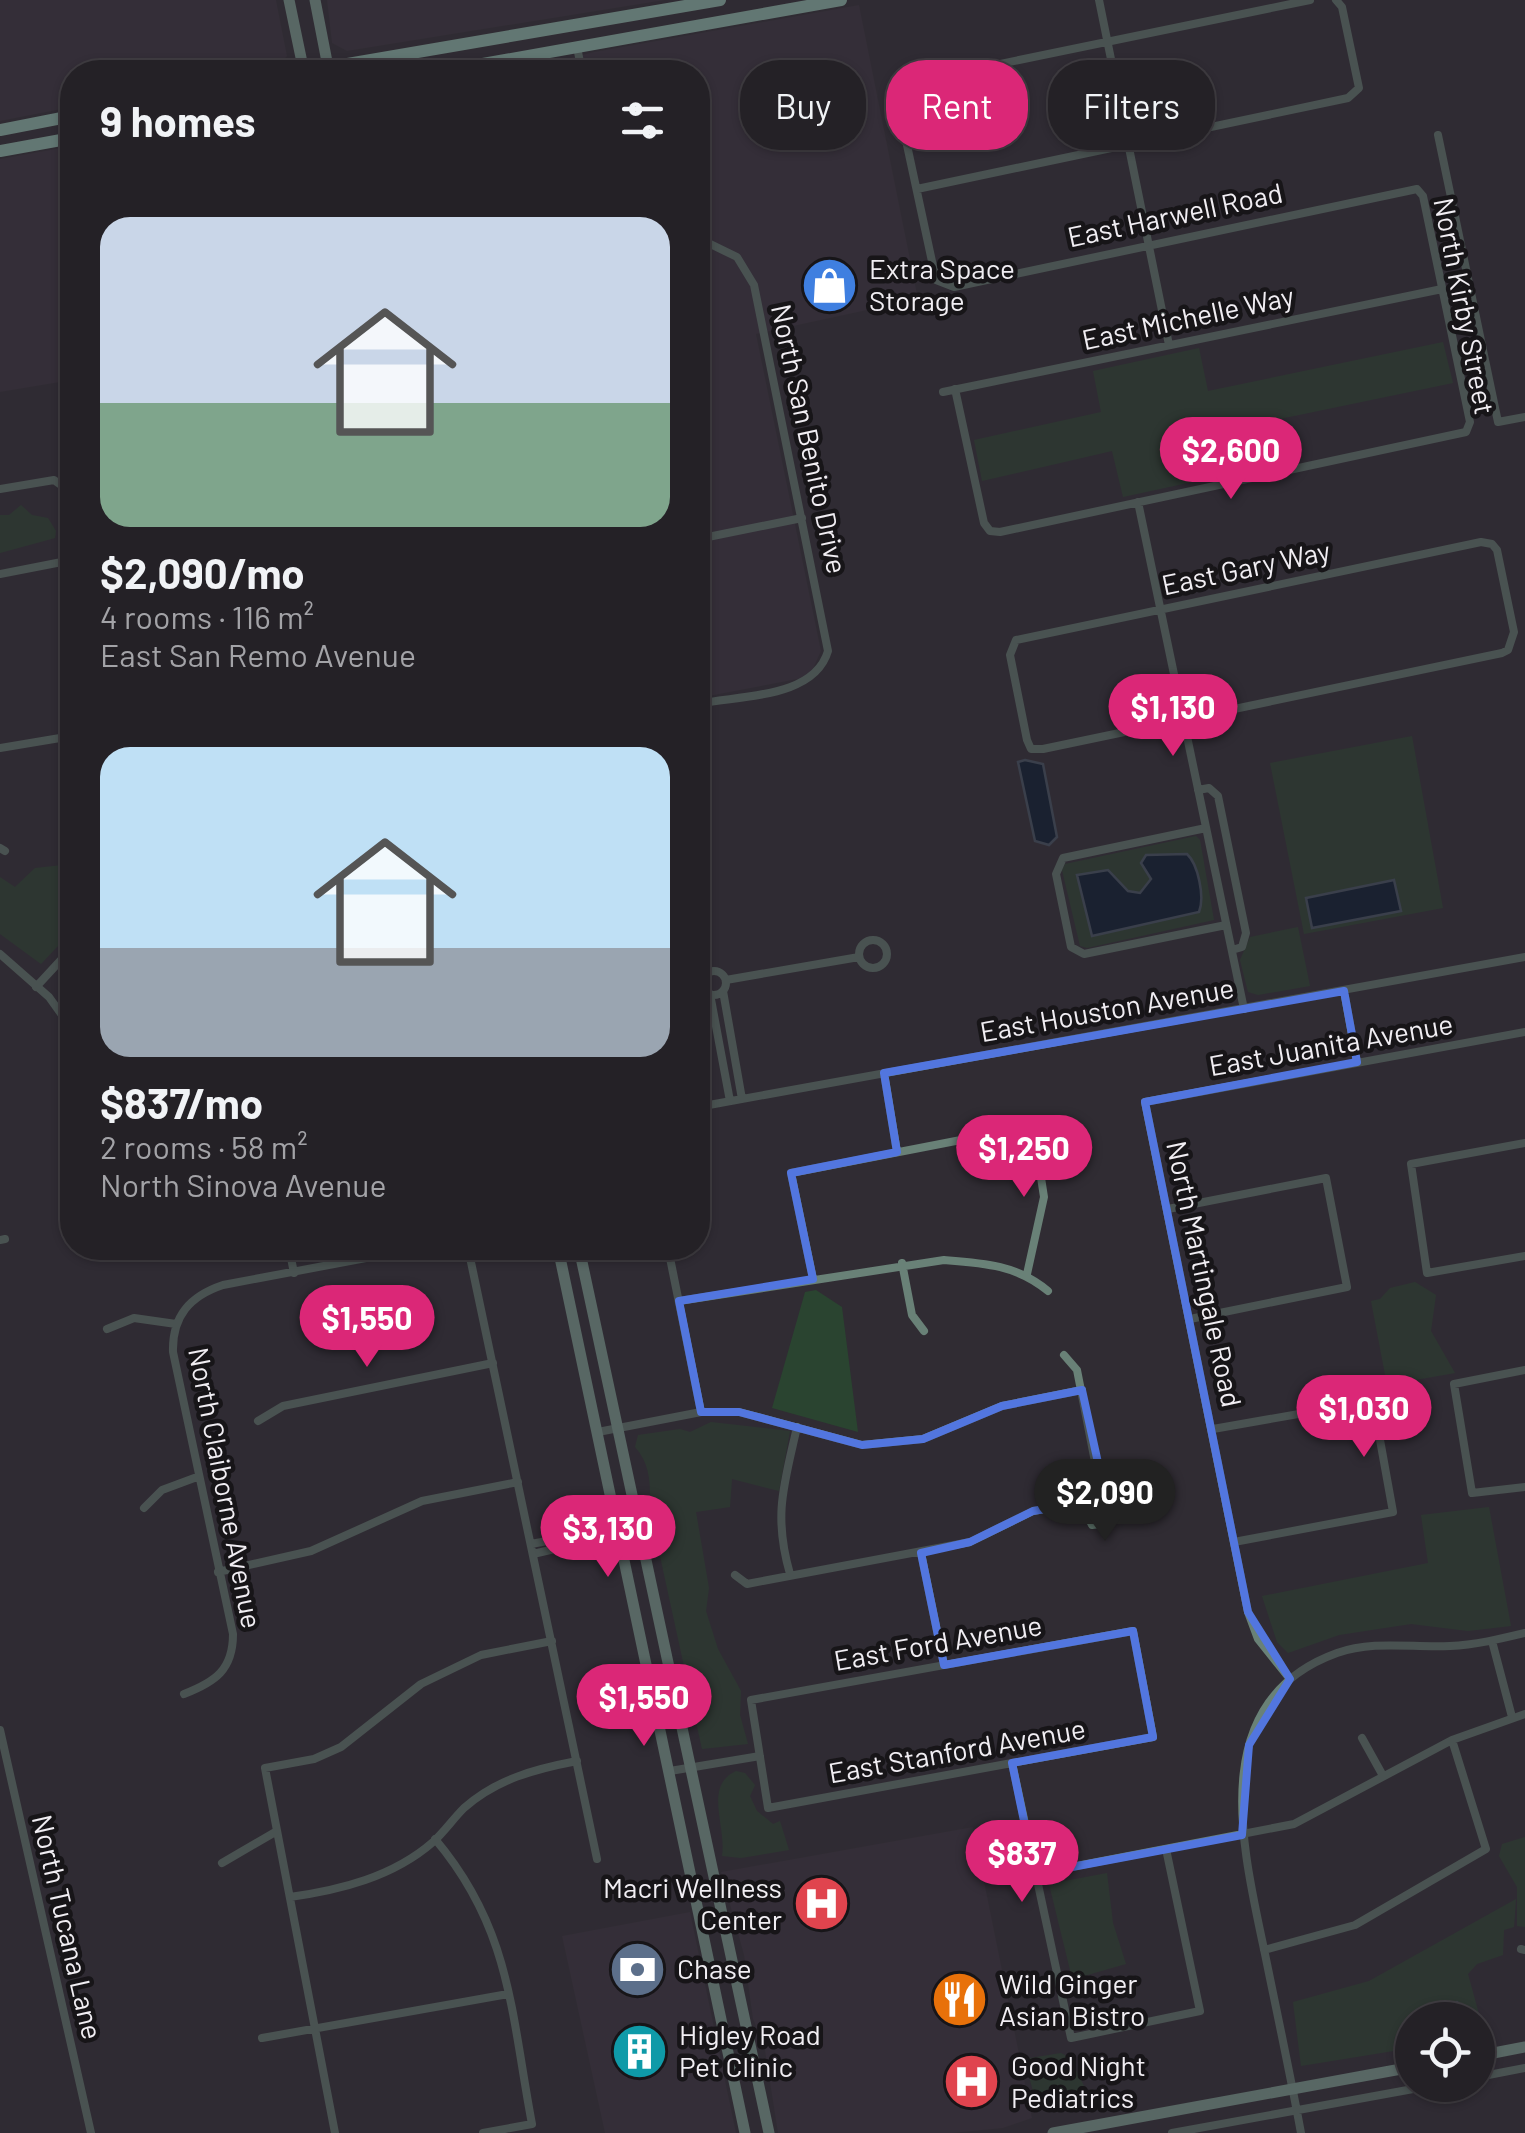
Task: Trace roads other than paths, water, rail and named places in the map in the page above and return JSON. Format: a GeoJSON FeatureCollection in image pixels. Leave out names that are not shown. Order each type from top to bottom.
{"type":"FeatureCollection","features":[{"type":"Feature","properties":{"kind":"main road"},"geometry":{"type":"LineString","coordinates":[[289,0],[301,60]]}},
{"type":"Feature","properties":{"kind":"main road"},"geometry":{"type":"LineString","coordinates":[[314,0],[327,60]]}},
{"type":"Feature","properties":{"kind":"main road"},"geometry":{"type":"LineString","coordinates":[[385,60],[720,0]]}},
{"type":"Feature","properties":{"kind":"main road"},"geometry":{"type":"LineString","coordinates":[[508,60],[840,0]]}},
{"type":"Feature","properties":{"kind":"main road"},"geometry":{"type":"LineString","coordinates":[[574,26],[577,48]]}},
{"type":"Feature","properties":{"kind":"main road"},"geometry":{"type":"LineString","coordinates":[[0,130],[60,118]]}},
{"type":"Feature","properties":{"kind":"main road"},"geometry":{"type":"LineString","coordinates":[[57,119],[60,125]]}},
{"type":"Feature","properties":{"kind":"main road"},"geometry":{"type":"LineString","coordinates":[[0,151],[60,140]]}},
{"type":"Feature","properties":{"kind":"main road"},"geometry":{"type":"LineString","coordinates":[[561,1260],[745,2133]]}},
{"type":"Feature","properties":{"kind":"main road"},"geometry":{"type":"LineString","coordinates":[[582,1260],[769,2133]]}},
{"type":"Feature","properties":{"kind":"main road"},"geometry":{"type":"LineString","coordinates":[[702,1920],[722,1916]]}},
{"type":"Feature","properties":{"kind":"main road"},"geometry":{"type":"LineString","coordinates":[[1495,2053],[1525,2048]]}},
{"type":"Feature","properties":{"kind":"main road"},"geometry":{"type":"LineString","coordinates":[[1053,2133],[1395,2070]]}},
{"type":"Feature","properties":{"kind":"street"},"geometry":{"type":"LineString","coordinates":[[1099,0],[1110,60]]}},
{"type":"Feature","properties":{"kind":"street"},"geometry":{"type":"LineString","coordinates":[[1100,150],[916,189],[896,94],[908,83],[1310,0]]}},
{"type":"Feature","properties":{"kind":"street"},"geometry":{"type":"LineString","coordinates":[[1215,126],[1348,98],[1359,88],[1337,0]]}},
{"type":"Feature","properties":{"kind":"street"},"geometry":{"type":"LineString","coordinates":[[577,48],[580,60]]}},
{"type":"Feature","properties":{"kind":"street"},"geometry":{"type":"LineString","coordinates":[[1438,136],[1498,422],[1525,417]]}},
{"type":"Feature","properties":{"kind":"street"},"geometry":{"type":"LineString","coordinates":[[1129,150],[1169,345]]}},
{"type":"Feature","properties":{"kind":"street","name":"East Harwell Road"},"geometry":{"type":"LineString","coordinates":[[916,189],[936,280],[944,286],[1417,189]]}},
{"type":"Feature","properties":{"kind":"street","name":"North Kirby Street"},"geometry":{"type":"LineString","coordinates":[[1138,502],[1466,432],[1470,422],[1423,196],[1417,189]]}},
{"type":"Feature","properties":{"kind":"street","name":"North San Benito Drive"},"geometry":{"type":"LineString","coordinates":[[710,244],[736,257],[754,285],[828,651],[816,675],[801,685],[710,702]]}},
{"type":"Feature","properties":{"kind":"street","name":"East Michelle Way"},"geometry":{"type":"LineString","coordinates":[[943,392],[1442,289]]}},
{"type":"Feature","properties":{"kind":"street"},"geometry":{"type":"LineString","coordinates":[[956,390],[984,523],[990,530],[1138,502],[1244,1009]]}},
{"type":"Feature","properties":{"kind":"street"},"geometry":{"type":"LineString","coordinates":[[0,489],[45,481],[60,483]]}},
{"type":"Feature","properties":{"kind":"street"},"geometry":{"type":"LineString","coordinates":[[710,537],[802,518]]}},
{"type":"Feature","properties":{"kind":"street","name":"East Gary Way"},"geometry":{"type":"LineString","coordinates":[[1481,542],[1492,544],[1514,640],[1502,653],[1031,749],[1010,655],[1016,640],[1160,608],[1481,542]]}},
{"type":"Feature","properties":{"kind":"street"},"geometry":{"type":"LineString","coordinates":[[0,574],[60,562]]}},
{"type":"Feature","properties":{"kind":"street"},"geometry":{"type":"LineString","coordinates":[[0,748],[60,738]]}},
{"type":"Feature","properties":{"kind":"street"},"geometry":{"type":"LineString","coordinates":[[1198,790],[1209,788],[1218,796],[1246,933],[1242,947],[1232,950]]}},
{"type":"Feature","properties":{"kind":"street"},"geometry":{"type":"LineString","coordinates":[[1206,828],[1063,858],[1059,865],[1060,892],[1071,947],[1076,953],[1226,925]]}},
{"type":"Feature","properties":{"kind":"street"},"geometry":{"type":"LineString","coordinates":[[0,954],[60,1015]]}},
{"type":"Feature","properties":{"kind":"street"},"geometry":{"type":"LineString","coordinates":[[710,972],[726,980],[859,957]]}},
{"type":"Feature","properties":{"kind":"street","name":"East Houston Avenue"},"geometry":{"type":"LineString","coordinates":[[710,1105],[1525,957]]}},
{"type":"Feature","properties":{"kind":"street"},"geometry":{"type":"LineString","coordinates":[[36,987],[60,961]]}},
{"type":"Feature","properties":{"kind":"street"},"geometry":{"type":"LineString","coordinates":[[726,980],[723,991],[742,1099]]}},
{"type":"Feature","properties":{"kind":"street"},"geometry":{"type":"LineString","coordinates":[[1344,990],[1357,1062]]}},
{"type":"Feature","properties":{"kind":"street"},"geometry":{"type":"LineString","coordinates":[[723,991],[710,994],[730,1101]]}},
{"type":"Feature","properties":{"kind":"street","name":"East Juanita Avenue"},"geometry":{"type":"LineString","coordinates":[[1146,1102],[1525,1032]]}},
{"type":"Feature","properties":{"kind":"street"},"geometry":{"type":"LineString","coordinates":[[884,1073],[897,1152]]}},
{"type":"Feature","properties":{"kind":"street","name":"North Martingale Road"},"geometry":{"type":"LineString","coordinates":[[1146,1102],[1248,1612],[1258,1639],[1290,1679]]}},
{"type":"Feature","properties":{"kind":"street"},"geometry":{"type":"LineString","coordinates":[[813,1279],[791,1173],[1033,1126],[1044,1197],[1027,1274]]}},
{"type":"Feature","properties":{"kind":"street"},"geometry":{"type":"LineString","coordinates":[[1525,1143],[1411,1164],[1426,1274],[1525,1256]]}},
{"type":"Feature","properties":{"kind":"street"},"geometry":{"type":"LineString","coordinates":[[1168,1210],[1326,1178],[1348,1288],[1190,1319]]}},
{"type":"Feature","properties":{"kind":"street"},"geometry":{"type":"LineString","coordinates":[[292,1260],[294,1273]]}},
{"type":"Feature","properties":{"kind":"street"},"geometry":{"type":"LineString","coordinates":[[107,1329],[134,1318],[176,1324],[183,1310],[207,1290],[359,1260]]}},
{"type":"Feature","properties":{"kind":"street"},"geometry":{"type":"LineString","coordinates":[[471,1260],[598,1858]]}},
{"type":"Feature","properties":{"kind":"street"},"geometry":{"type":"LineString","coordinates":[[670,1260],[701,1412]]}},
{"type":"Feature","properties":{"kind":"street"},"geometry":{"type":"LineString","coordinates":[[678,1301],[902,1263],[974,1262],[1027,1274],[1048,1291]]}},
{"type":"Feature","properties":{"kind":"street"},"geometry":{"type":"LineString","coordinates":[[902,1263],[912,1315],[924,1331]]}},
{"type":"Feature","properties":{"kind":"street","name":"North Claiborne Avenue"},"geometry":{"type":"LineString","coordinates":[[176,1324],[173,1352],[233,1653],[216,1680],[184,1694]]}},
{"type":"Feature","properties":{"kind":"street"},"geometry":{"type":"LineString","coordinates":[[1064,1355],[1077,1370],[1110,1518],[1099,1526],[1086,1520],[1081,1503]]}},
{"type":"Feature","properties":{"kind":"street"},"geometry":{"type":"LineString","coordinates":[[258,1422],[283,1406],[492,1363]]}},
{"type":"Feature","properties":{"kind":"street"},"geometry":{"type":"LineString","coordinates":[[1525,1370],[1454,1384],[1472,1494],[1525,1487]]}},
{"type":"Feature","properties":{"kind":"street"},"geometry":{"type":"LineString","coordinates":[[598,1432],[701,1412],[739,1412],[862,1444],[922,1440],[1002,1406],[1082,1390]]}},
{"type":"Feature","properties":{"kind":"street"},"geometry":{"type":"LineString","coordinates":[[1213,1430],[1373,1401],[1392,1512],[1234,1542]]}},
{"type":"Feature","properties":{"kind":"street"},"geometry":{"type":"LineString","coordinates":[[790,1574],[779,1533],[782,1491],[797,1427]]}},
{"type":"Feature","properties":{"kind":"street"},"geometry":{"type":"LineString","coordinates":[[144,1508],[162,1490],[197,1477]]}},
{"type":"Feature","properties":{"kind":"street"},"geometry":{"type":"LineString","coordinates":[[218,1572],[311,1551],[422,1501],[518,1482]]}},
{"type":"Feature","properties":{"kind":"street"},"geometry":{"type":"LineString","coordinates":[[735,1575],[748,1584],[970,1542],[1034,1511],[1106,1499]]}},
{"type":"Feature","properties":{"kind":"street"},"geometry":{"type":"LineString","coordinates":[[532,1549],[602,1538],[618,1528],[638,1524]]}},
{"type":"Feature","properties":{"kind":"street"},"geometry":{"type":"LineString","coordinates":[[921,1552],[944,1665]]}},
{"type":"Feature","properties":{"kind":"street","name":"East Ford Avenue"},"geometry":{"type":"LineString","coordinates":[[760,1756],[751,1700],[1132,1632],[1153,1737]]}},
{"type":"Feature","properties":{"kind":"street"},"geometry":{"type":"LineString","coordinates":[[1301,2133],[1242,1835],[1241,1792],[1248,1744],[1262,1716],[1290,1679],[1322,1659],[1364,1646],[1451,1646],[1525,1633]]}},
{"type":"Feature","properties":{"kind":"street"},"geometry":{"type":"LineString","coordinates":[[336,2133],[265,1768],[314,1759],[341,1747],[421,1684],[482,1655],[552,1641]]}},
{"type":"Feature","properties":{"kind":"street"},"geometry":{"type":"LineString","coordinates":[[1492,1641],[1512,1717]]}},
{"type":"Feature","properties":{"kind":"street"},"geometry":{"type":"LineString","coordinates":[[1035,1874],[1294,1824],[1452,1740],[1525,1714]]}},
{"type":"Feature","properties":{"kind":"street","name":"North Tucana Lane"},"geometry":{"type":"LineString","coordinates":[[0,1730],[91,2133]]}},
{"type":"Feature","properties":{"kind":"street","name":"East Stanford Avenue"},"geometry":{"type":"LineString","coordinates":[[760,1756],[768,1808],[1153,1737]]}},
{"type":"Feature","properties":{"kind":"street"},"geometry":{"type":"LineString","coordinates":[[1362,1738],[1382,1774]]}},
{"type":"Feature","properties":{"kind":"street"},"geometry":{"type":"LineString","coordinates":[[1264,1950],[1355,1926],[1486,1849],[1452,1740]]}},
{"type":"Feature","properties":{"kind":"street"},"geometry":{"type":"LineString","coordinates":[[670,1771],[760,1756]]}},
{"type":"Feature","properties":{"kind":"street"},"geometry":{"type":"LineString","coordinates":[[290,1898],[363,1882],[435,1840],[488,1790],[538,1768],[577,1762]]}},
{"type":"Feature","properties":{"kind":"street"},"geometry":{"type":"LineString","coordinates":[[1012,1763],[1072,2038],[1200,2012],[1166,1850]]}},
{"type":"Feature","properties":{"kind":"street"},"geometry":{"type":"LineString","coordinates":[[222,1863],[277,1831]]}},
{"type":"Feature","properties":{"kind":"street"},"geometry":{"type":"LineString","coordinates":[[435,1840],[462,1871],[490,1921],[532,2124],[483,2133]]}},
{"type":"Feature","properties":{"kind":"street"},"geometry":{"type":"LineString","coordinates":[[262,2038],[508,1994]]}},
{"type":"Feature","properties":{"kind":"street"},"geometry":{"type":"LineString","coordinates":[[1495,2074],[1525,2068]]}},
{"type":"Feature","properties":{"kind":"street"},"geometry":{"type":"LineString","coordinates":[[1172,2133],[1395,2092]]}},
{"type":"Feature","properties":{"kind":"water"},"geometry":{"type":"Polygon","coordinates":[[[1018,762],[1043,764],[1057,837],[1049,845],[1035,841],[1018,762]]]}},
{"type":"Feature","properties":{"kind":"water"},"geometry":{"type":"Polygon","coordinates":[[[1187,854],[1199,881],[1199,912],[1092,936],[1077,875],[1108,870],[1128,891],[1140,893],[1151,879],[1141,863],[1146,855],[1187,854]]]}},
{"type":"Feature","properties":{"kind":"water"},"geometry":{"type":"Polygon","coordinates":[[[1394,880],[1401,911],[1312,928],[1306,898],[1394,880]]]}},
{"type":"Feature","properties":{"kind":"place","name":"Extra Space Storage"},"geometry":{"type":"Point","coordinates":[830,285]}},
{"type":"Feature","properties":{"kind":"place","name":"Macri Wellness Center"},"geometry":{"type":"Point","coordinates":[821,1904]}},
{"type":"Feature","properties":{"kind":"place","name":"Chase"},"geometry":{"type":"Point","coordinates":[638,1969]}},
{"type":"Feature","properties":{"kind":"place","name":"Wild Ginger Asian Bistro"},"geometry":{"type":"Point","coordinates":[960,2000]}},
{"type":"Feature","properties":{"kind":"place","name":"Higley Road Pet Clinic"},"geometry":{"type":"Point","coordinates":[640,2051]}},
{"type":"Feature","properties":{"kind":"place","name":"Good Night Pediatrics"},"geometry":{"type":"Point","coordinates":[972,2082]}}]}
